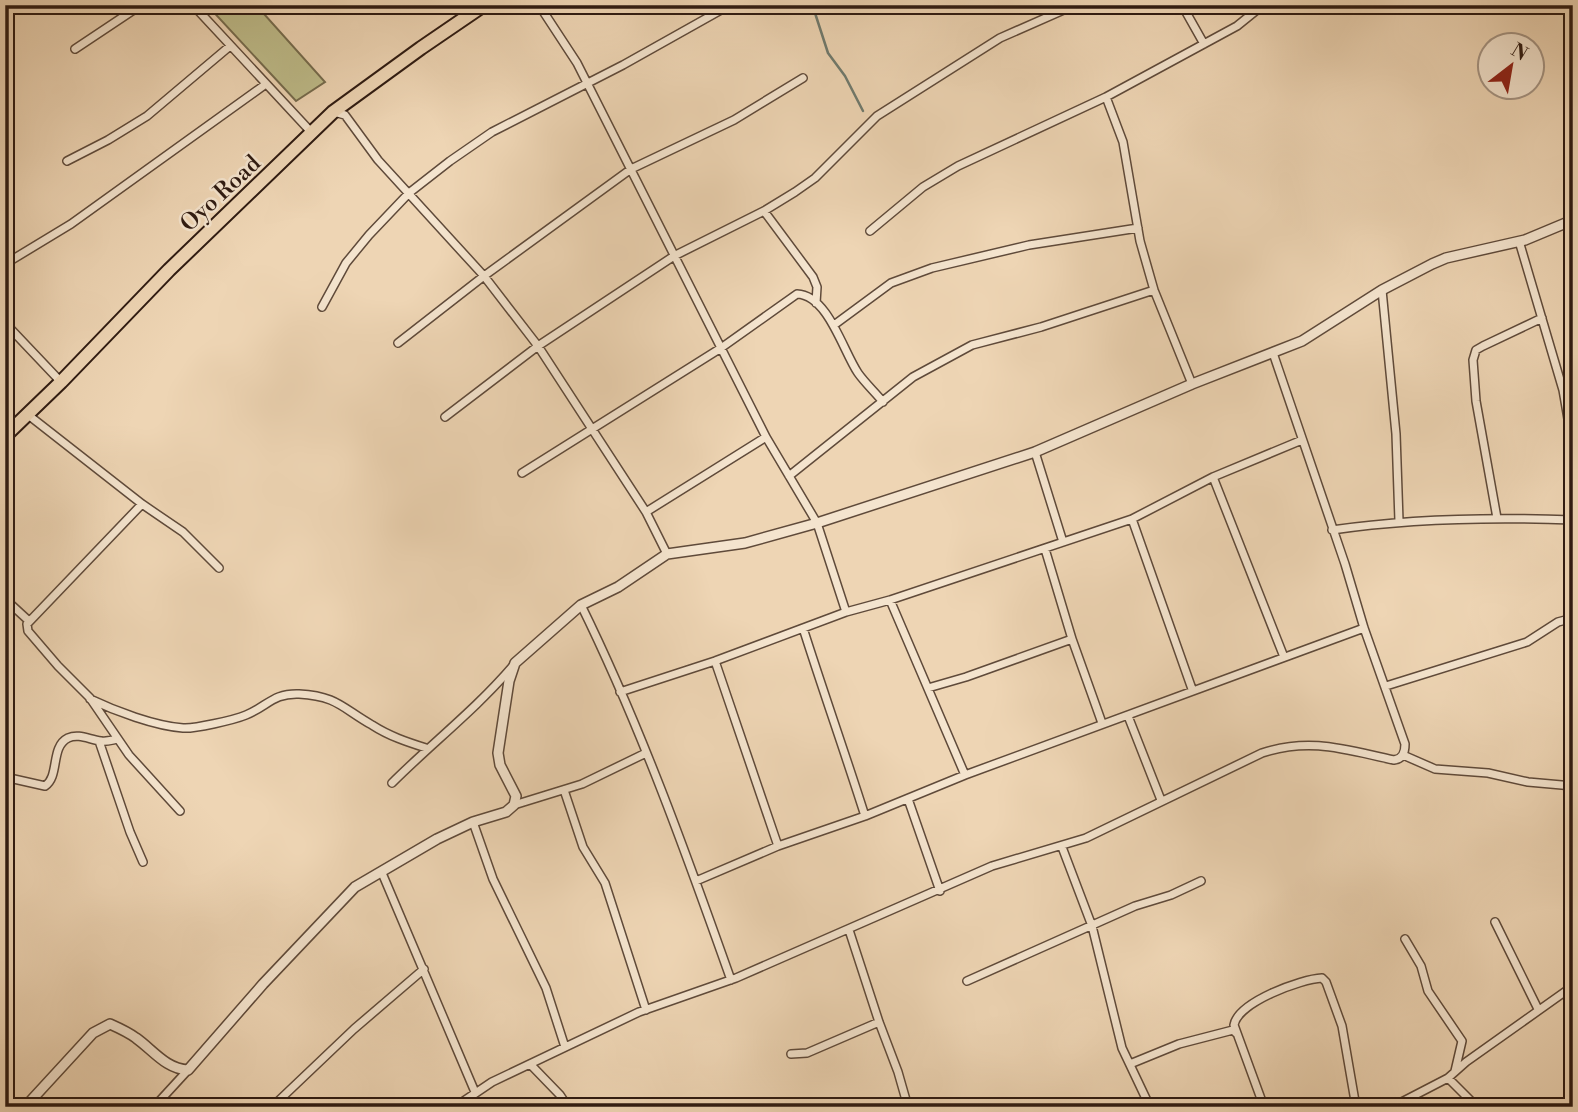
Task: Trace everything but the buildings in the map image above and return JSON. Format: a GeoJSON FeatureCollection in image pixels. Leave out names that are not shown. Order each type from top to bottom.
{"type":"FeatureCollection","features":[{"type":"Feature","properties":{"kind":"highway","name":"Oyo Road"},"geometry":{"type":"LineString","coordinates":[[5,436],[169,270],[333,112],[484,5]]}},
{"type":"Feature","properties":{"kind":"street"},"geometry":{"type":"LineString","coordinates":[[75,49],[141,5]]}},
{"type":"Feature","properties":{"kind":"street"},"geometry":{"type":"LineString","coordinates":[[193,5],[312,133]]}},
{"type":"Feature","properties":{"kind":"street"},"geometry":{"type":"LineString","coordinates":[[539,5],[577,63],[766,437],[817,523],[846,612]]}},
{"type":"Feature","properties":{"kind":"street"},"geometry":{"type":"LineString","coordinates":[[322,307],[346,263],[409,192],[450,160],[492,132],[623,65],[730,5]]}},
{"type":"Feature","properties":{"kind":"street"},"geometry":{"type":"LineString","coordinates":[[445,417],[538,346],[674,256],[764,211],[815,178],[877,116],[1000,38],[1075,5]]}},
{"type":"Feature","properties":{"kind":"street"},"geometry":{"type":"LineString","coordinates":[[1182,5],[1204,44]]}},
{"type":"Feature","properties":{"kind":"street"},"geometry":{"type":"LineString","coordinates":[[870,231],[923,187],[958,166],[1105,97],[1249,18],[1263,5]]}},
{"type":"Feature","properties":{"kind":"street"},"geometry":{"type":"LineString","coordinates":[[67,161],[147,116],[230,46]]}},
{"type":"Feature","properties":{"kind":"street"},"geometry":{"type":"LineString","coordinates":[[398,343],[484,276],[631,169],[734,120],[803,78]]}},
{"type":"Feature","properties":{"kind":"street"},"geometry":{"type":"LineString","coordinates":[[5,264],[81,217],[266,84]]}},
{"type":"Feature","properties":{"kind":"street"},"geometry":{"type":"LineString","coordinates":[[1105,97],[1123,142],[1138,228],[1153,290],[1192,384]]}},
{"type":"Feature","properties":{"kind":"street"},"geometry":{"type":"LineString","coordinates":[[333,112],[345,115],[378,160],[484,276],[538,346],[646,512],[667,554]]}},
{"type":"Feature","properties":{"kind":"street"},"geometry":{"type":"LineString","coordinates":[[764,211],[813,277],[817,288],[816,303]]}},
{"type":"Feature","properties":{"kind":"street"},"geometry":{"type":"LineString","coordinates":[[392,783],[515,663],[581,605],[618,587],[667,554],[745,543],[817,523],[1035,452],[1192,384],[1302,341],[1382,290],[1447,258],[1519,242],[1573,220]]}},
{"type":"Feature","properties":{"kind":"street"},"geometry":{"type":"LineString","coordinates":[[834,325],[891,283],[932,268],[1029,245],[1138,228]]}},
{"type":"Feature","properties":{"kind":"street"},"geometry":{"type":"LineString","coordinates":[[1519,242],[1563,390],[1573,448]]}},
{"type":"Feature","properties":{"kind":"street"},"geometry":{"type":"LineString","coordinates":[[789,476],[914,377],[972,345],[1041,327],[1153,290]]}},
{"type":"Feature","properties":{"kind":"street"},"geometry":{"type":"LineString","coordinates":[[1382,290],[1396,435],[1399,521]]}},
{"type":"Feature","properties":{"kind":"street"},"geometry":{"type":"LineString","coordinates":[[522,473],[720,348],[797,294],[806,295],[816,303],[834,325],[857,371],[883,401]]}},
{"type":"Feature","properties":{"kind":"street"},"geometry":{"type":"LineString","coordinates":[[1497,517],[1476,401],[1473,360],[1476,350],[1483,345],[1542,318]]}},
{"type":"Feature","properties":{"kind":"street"},"geometry":{"type":"LineString","coordinates":[[5,323],[61,382]]}},
{"type":"Feature","properties":{"kind":"street"},"geometry":{"type":"LineString","coordinates":[[1273,353],[1364,628],[1386,685],[1405,744],[1404,755]]}},
{"type":"Feature","properties":{"kind":"street"},"geometry":{"type":"LineString","coordinates":[[27,414],[142,504],[183,532],[219,568]]}},
{"type":"Feature","properties":{"kind":"street"},"geometry":{"type":"LineString","coordinates":[[646,512],[766,437]]}},
{"type":"Feature","properties":{"kind":"street"},"geometry":{"type":"LineString","coordinates":[[620,692],[715,661],[846,612],[890,600],[1132,519],[1213,477],[1302,440]]}},
{"type":"Feature","properties":{"kind":"street"},"geometry":{"type":"LineString","coordinates":[[1035,452],[1063,542]]}},
{"type":"Feature","properties":{"kind":"street"},"geometry":{"type":"LineString","coordinates":[[1213,477],[1284,657]]}},
{"type":"Feature","properties":{"kind":"street"},"geometry":{"type":"LineString","coordinates":[[142,504],[29,621],[28,631],[90,698],[129,755],[180,811]]}},
{"type":"Feature","properties":{"kind":"street"},"geometry":{"type":"LineString","coordinates":[[1332,530],[1399,521],[1497,517],[1573,520]]}},
{"type":"Feature","properties":{"kind":"street"},"geometry":{"type":"LineString","coordinates":[[1132,519],[1192,690]]}},
{"type":"Feature","properties":{"kind":"street"},"geometry":{"type":"LineString","coordinates":[[1045,549],[1072,639],[1102,723]]}},
{"type":"Feature","properties":{"kind":"street"},"geometry":{"type":"LineString","coordinates":[[5,599],[29,621]]}},
{"type":"Feature","properties":{"kind":"street"},"geometry":{"type":"LineString","coordinates":[[890,600],[965,775]]}},
{"type":"Feature","properties":{"kind":"street"},"geometry":{"type":"LineString","coordinates":[[581,605],[646,753],[731,980]]}},
{"type":"Feature","properties":{"kind":"street"},"geometry":{"type":"LineString","coordinates":[[1386,685],[1527,642],[1558,622],[1573,618]]}},
{"type":"Feature","properties":{"kind":"street"},"geometry":{"type":"LineString","coordinates":[[803,628],[832,718],[842,739],[865,816]]}},
{"type":"Feature","properties":{"kind":"street"},"geometry":{"type":"LineString","coordinates":[[696,881],[778,846],[865,816],[1102,723],[1128,716],[1364,628]]}},
{"type":"Feature","properties":{"kind":"street"},"geometry":{"type":"LineString","coordinates":[[928,688],[1072,639]]}},
{"type":"Feature","properties":{"kind":"street"},"geometry":{"type":"LineString","coordinates":[[715,661],[778,846]]}},
{"type":"Feature","properties":{"kind":"street"},"geometry":{"type":"LineString","coordinates":[[514,805],[516,796],[500,765],[498,753],[509,681],[515,663]]}},
{"type":"Feature","properties":{"kind":"street"},"geometry":{"type":"LineString","coordinates":[[90,698],[118,712],[184,729],[240,717],[281,694],[302,694],[340,702],[382,731],[426,748]]}},
{"type":"Feature","properties":{"kind":"street"},"geometry":{"type":"LineString","coordinates":[[1128,716],[1161,800]]}},
{"type":"Feature","properties":{"kind":"street"},"geometry":{"type":"LineString","coordinates":[[5,777],[45,786],[51,781],[60,747],[71,736],[99,741],[118,739]]}},
{"type":"Feature","properties":{"kind":"street"},"geometry":{"type":"LineString","coordinates":[[99,741],[143,862]]}},
{"type":"Feature","properties":{"kind":"street"},"geometry":{"type":"LineString","coordinates":[[455,1107],[475,1092],[530,1064],[646,1010],[731,980],[992,866],[1062,847],[1276,748],[1314,743],[1394,760],[1404,755]]}},
{"type":"Feature","properties":{"kind":"street"},"geometry":{"type":"LineString","coordinates":[[154,1107],[355,887],[437,839],[473,822],[506,812],[514,805],[564,790],[646,753]]}},
{"type":"Feature","properties":{"kind":"street"},"geometry":{"type":"LineString","coordinates":[[1404,755],[1435,769],[1488,773],[1528,782],[1573,786]]}},
{"type":"Feature","properties":{"kind":"street"},"geometry":{"type":"LineString","coordinates":[[564,790],[583,847],[605,883],[646,1010]]}},
{"type":"Feature","properties":{"kind":"street"},"geometry":{"type":"LineString","coordinates":[[908,799],[940,891]]}},
{"type":"Feature","properties":{"kind":"street"},"geometry":{"type":"LineString","coordinates":[[473,822],[493,879],[546,988],[565,1048]]}},
{"type":"Feature","properties":{"kind":"street"},"geometry":{"type":"LineString","coordinates":[[1062,847],[1092,926],[1113,1015],[1129,1064],[1150,1107]]}},
{"type":"Feature","properties":{"kind":"street"},"geometry":{"type":"LineString","coordinates":[[382,873],[475,1092]]}},
{"type":"Feature","properties":{"kind":"street"},"geometry":{"type":"LineString","coordinates":[[967,981],[1135,906],[1171,895],[1200,881]]}},
{"type":"Feature","properties":{"kind":"street"},"geometry":{"type":"LineString","coordinates":[[1495,922],[1538,1009]]}},
{"type":"Feature","properties":{"kind":"street"},"geometry":{"type":"LineString","coordinates":[[849,930],[908,1107]]}},
{"type":"Feature","properties":{"kind":"street"},"geometry":{"type":"LineString","coordinates":[[1405,939],[1421,966],[1428,991],[1462,1041],[1455,1071]]}},
{"type":"Feature","properties":{"kind":"street"},"geometry":{"type":"LineString","coordinates":[[272,1107],[354,1029],[424,969]]}},
{"type":"Feature","properties":{"kind":"street"},"geometry":{"type":"LineString","coordinates":[[1264,1107],[1234,1022],[1243,1011],[1294,984],[1322,978],[1326,982],[1342,1026],[1356,1107]]}},
{"type":"Feature","properties":{"kind":"street"},"geometry":{"type":"LineString","coordinates":[[1392,1107],[1448,1078],[1538,1009],[1573,986]]}},
{"type":"Feature","properties":{"kind":"street"},"geometry":{"type":"LineString","coordinates":[[791,1054],[807,1053],[879,1022]]}},
{"type":"Feature","properties":{"kind":"street"},"geometry":{"type":"LineString","coordinates":[[25,1107],[93,1033],[110,1024],[135,1037],[169,1065],[188,1070]]}},
{"type":"Feature","properties":{"kind":"street"},"geometry":{"type":"LineString","coordinates":[[1129,1064],[1179,1044],[1233,1030],[1239,1036]]}},
{"type":"Feature","properties":{"kind":"street"},"geometry":{"type":"LineString","coordinates":[[530,1064],[568,1107]]}},
{"type":"Feature","properties":{"kind":"street"},"geometry":{"type":"LineString","coordinates":[[1448,1078],[1477,1107]]}},
{"type":"Feature","properties":{"kind":"shaded area"},"geometry":{"type":"Polygon","coordinates":[[[207,5],[256,5],[325,82],[296,101],[207,5]]]}},
{"type":"Feature","properties":{"kind":"waterway"},"geometry":{"type":"LineString","coordinates":[[815,5],[828,53],[845,76],[863,111]]}}]}
